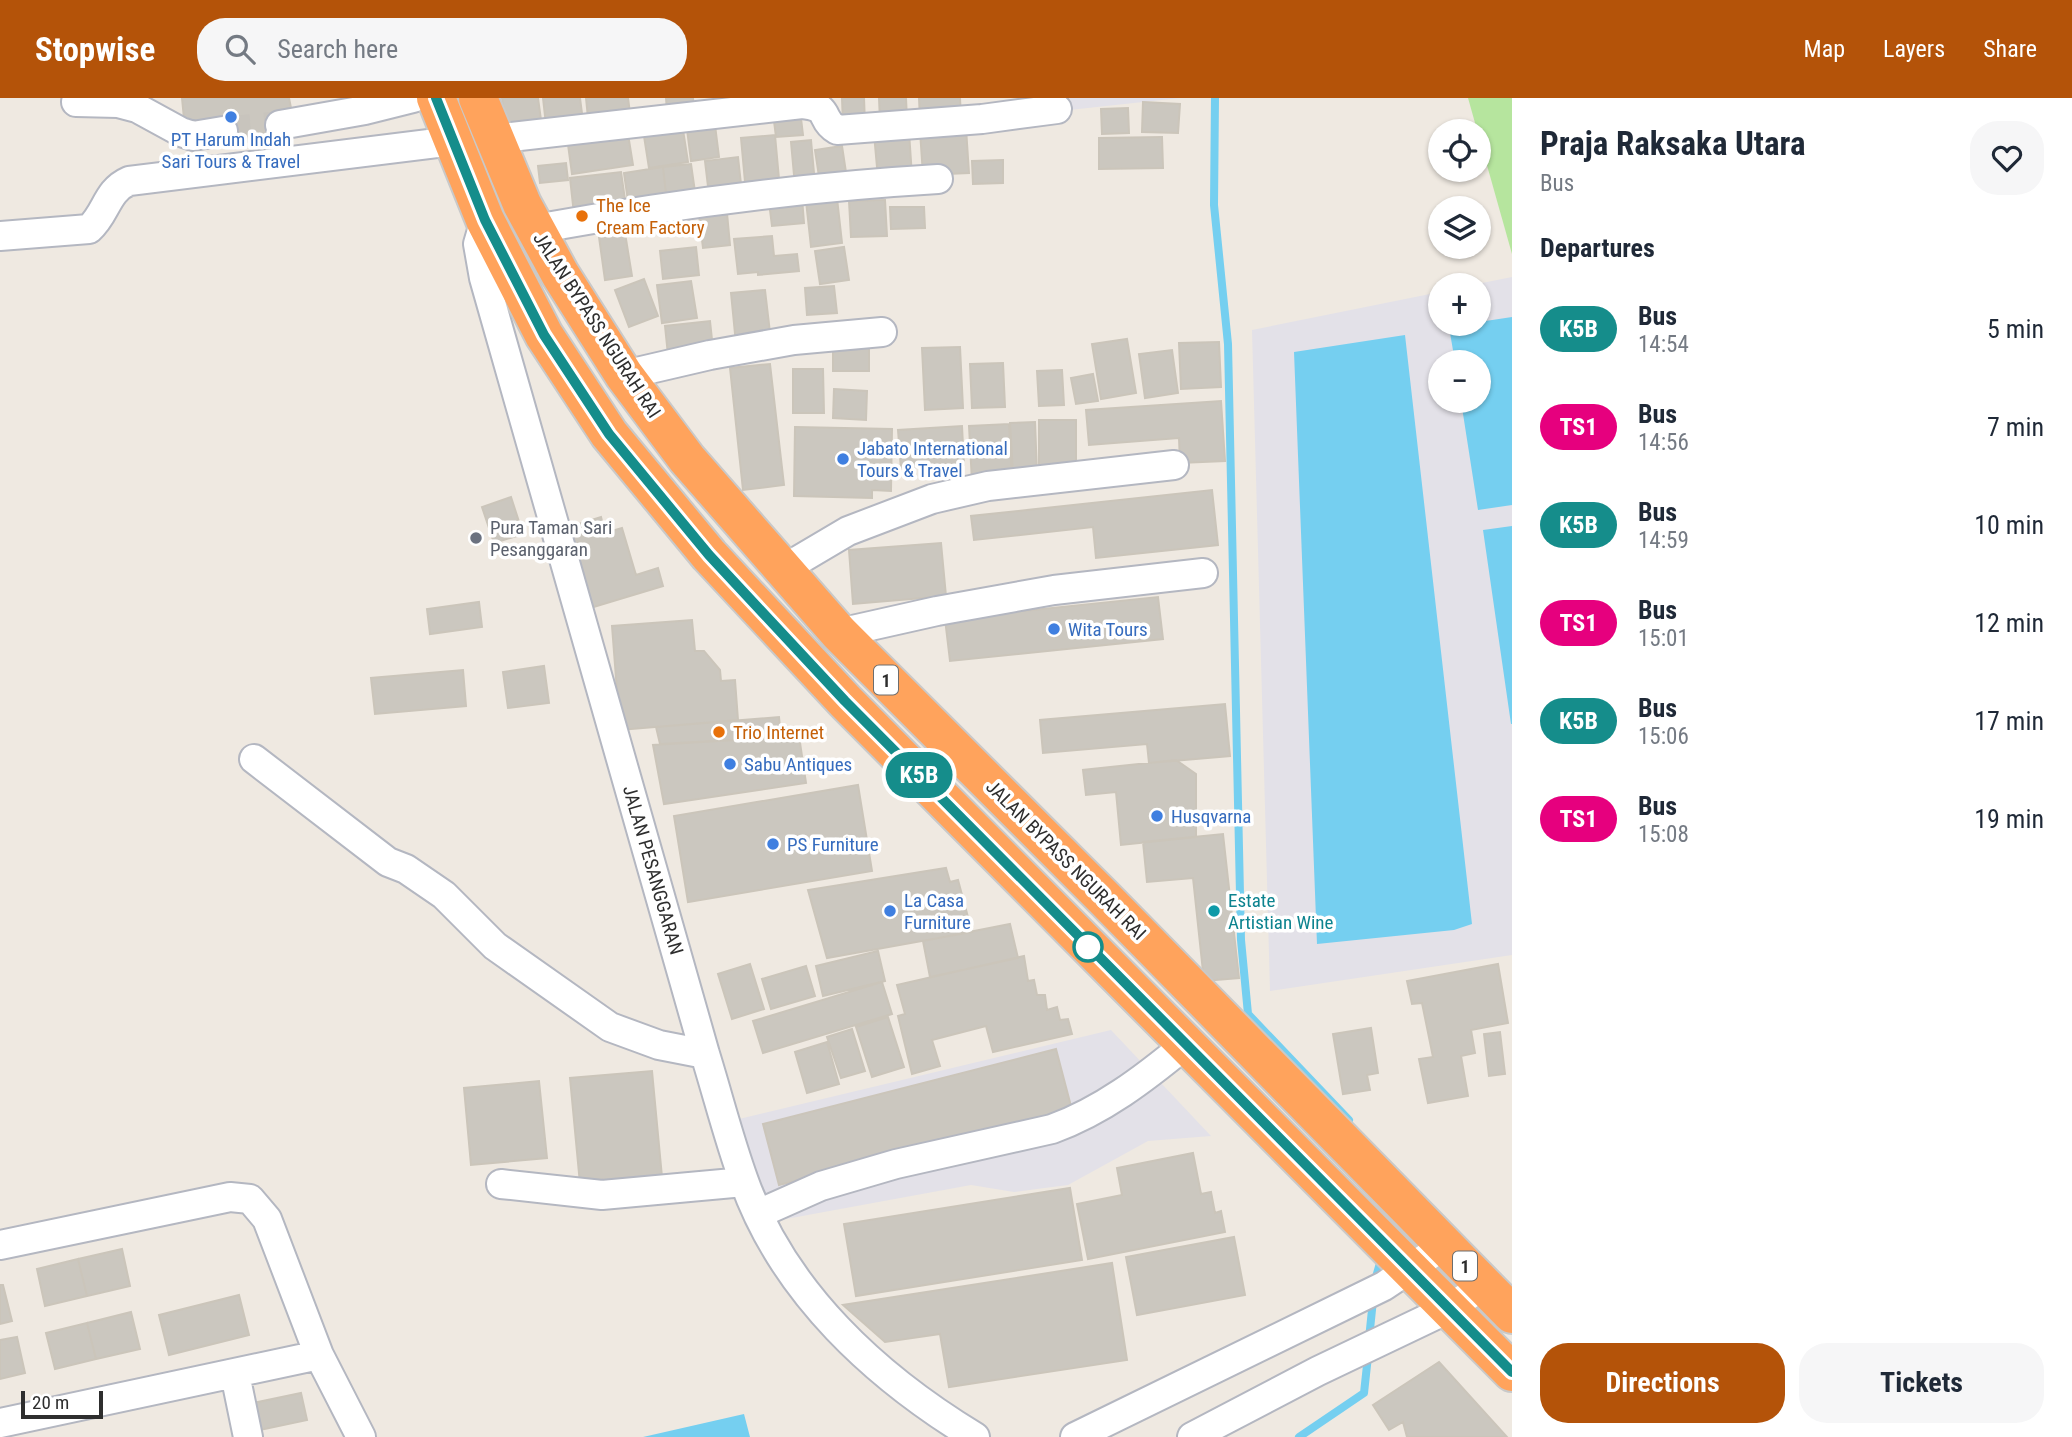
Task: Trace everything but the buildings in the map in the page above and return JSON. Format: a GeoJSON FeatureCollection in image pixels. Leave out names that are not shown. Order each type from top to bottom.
{"type":"FeatureCollection","features":[{"type":"Feature","properties":{"kind":"highway","name":"1"},"geometry":{"type":"LineString","coordinates":[[436,98],[485,220],[544,335],[609,434],[709,555],[845,701],[1362,1220],[1394,1268],[1450,1308],[1512,1372]]}},
{"type":"Feature","properties":{"kind":"highway","name":"JALAN BYPASS NGURAH RAI"},"geometry":{"type":"LineString","coordinates":[[478,98],[535,229],[559,274],[625,375],[687,459],[839,633],[1105,899],[1512,1314]]}},
{"type":"Feature","properties":{"kind":"street"},"geometry":{"type":"LineString","coordinates":[[280,125],[363,104],[413,98]]}},
{"type":"Feature","properties":{"kind":"street"},"geometry":{"type":"LineString","coordinates":[[76,102],[118,103],[137,108],[193,136],[223,131]]}},
{"type":"Feature","properties":{"kind":"street"},"geometry":{"type":"LineString","coordinates":[[494,139],[802,104],[815,105],[823,110],[830,126],[837,130],[982,119],[1057,109]]}},
{"type":"Feature","properties":{"kind":"street"},"geometry":{"type":"LineString","coordinates":[[0,236],[89,229],[99,220],[118,186],[129,181],[453,141]]}},
{"type":"Feature","properties":{"kind":"street"},"geometry":{"type":"LineString","coordinates":[[535,229],[639,210],[846,184],[938,179]]}},
{"type":"Feature","properties":{"kind":"street","name":"JALAN PESANGGARAN"},"geometry":{"type":"LineString","coordinates":[[485,220],[478,244],[484,278],[705,1054],[744,1182],[790,1272],[812,1302],[853,1345],[914,1396],[975,1437]]}},
{"type":"Feature","properties":{"kind":"street"},"geometry":{"type":"LineString","coordinates":[[625,375],[710,355],[794,340],[882,332]]}},
{"type":"Feature","properties":{"kind":"street"},"geometry":{"type":"LineString","coordinates":[[782,570],[848,531],[932,499],[988,486],[1174,465]]}},
{"type":"Feature","properties":{"kind":"street"},"geometry":{"type":"LineString","coordinates":[[839,633],[937,611],[1054,590],[1203,573]]}},
{"type":"Feature","properties":{"kind":"street"},"geometry":{"type":"LineString","coordinates":[[254,759],[388,862],[406,869],[444,894],[495,946],[610,1027],[659,1045],[705,1054]]}},
{"type":"Feature","properties":{"kind":"street"},"geometry":{"type":"LineString","coordinates":[[758,1214],[833,1182],[896,1164],[1052,1129],[1073,1121],[1095,1111],[1185,1045]]}},
{"type":"Feature","properties":{"kind":"street"},"geometry":{"type":"LineString","coordinates":[[501,1184],[602,1195],[744,1182]]}},
{"type":"Feature","properties":{"kind":"street"},"geometry":{"type":"LineString","coordinates":[[0,1245],[230,1197],[250,1199],[267,1219],[319,1355],[361,1437]]}},
{"type":"Feature","properties":{"kind":"street"},"geometry":{"type":"LineString","coordinates":[[1075,1437],[1297,1327],[1394,1268],[1445,1245]]}},
{"type":"Feature","properties":{"kind":"street"},"geometry":{"type":"LineString","coordinates":[[1192,1437],[1318,1371],[1450,1308],[1485,1285]]}},
{"type":"Feature","properties":{"kind":"street"},"geometry":{"type":"LineString","coordinates":[[0,1423],[319,1355]]}},
{"type":"Feature","properties":{"kind":"street"},"geometry":{"type":"LineString","coordinates":[[235,1374],[248,1437]]}},
{"type":"Feature","properties":{"kind":"shaded area"},"geometry":{"type":"Polygon","coordinates":[[[1059,98],[1180,98],[1060,111],[1059,98]]]}},
{"type":"Feature","properties":{"kind":"shaded area"},"geometry":{"type":"Polygon","coordinates":[[[1512,277],[1512,955],[1270,991],[1252,330],[1428,294],[1428,336],[1491,336],[1491,281],[1512,277]]]}},
{"type":"Feature","properties":{"kind":"shaded area"},"geometry":{"type":"Polygon","coordinates":[[[1111,1030],[1211,1136],[1148,1141],[1068,1185],[1014,1192],[971,1185],[775,1221],[763,1209],[735,1120],[1111,1030]]]}},
{"type":"Feature","properties":{"kind":"green space"},"geometry":{"type":"Polygon","coordinates":[[[1468,98],[1512,98],[1512,254],[1491,180],[1491,119],[1474,119],[1468,98]]]}},
{"type":"Feature","properties":{"kind":"water"},"geometry":{"type":"Polygon","coordinates":[[[1512,317],[1512,505],[1478,510],[1463,413],[1491,413],[1491,350],[1453,350],[1451,336],[1491,336],[1491,320],[1512,317]]]}},
{"type":"Feature","properties":{"kind":"water"},"geometry":{"type":"Polygon","coordinates":[[[1405,335],[1472,924],[1454,930],[1317,944],[1294,352],[1405,335]]]}},
{"type":"Feature","properties":{"kind":"water"},"geometry":{"type":"Polygon","coordinates":[[[1512,526],[1512,724],[1511,724],[1483,530],[1512,526]]]}},
{"type":"Feature","properties":{"kind":"water"},"geometry":{"type":"Polygon","coordinates":[[[744,1414],[750,1437],[643,1437],[744,1414]]]}},
{"type":"Feature","properties":{"kind":"waterway"},"geometry":{"type":"LineString","coordinates":[[1215,98],[1214,205],[1228,344],[1241,940],[1248,1014],[1349,1120]]}},
{"type":"Feature","properties":{"kind":"waterway"},"geometry":{"type":"LineString","coordinates":[[1374,1284],[1382,1256]]}},
{"type":"Feature","properties":{"kind":"waterway"},"geometry":{"type":"LineString","coordinates":[[1369,1339],[1373,1300]]}},
{"type":"Feature","properties":{"kind":"waterway"},"geometry":{"type":"LineString","coordinates":[[1299,1437],[1364,1393],[1368,1356]]}},
{"type":"Feature","properties":{"kind":"tunnel"},"geometry":{"type":"LineString","coordinates":[[223,131],[280,125]]}},
{"type":"Feature","properties":{"kind":"bus line","name":"K5B"},"geometry":{"type":"LineString","coordinates":[[436,98],[485,220],[544,335],[609,434],[709,555],[845,701],[1512,1372]]}},
{"type":"Feature","properties":{"kind":"place","name":"PT Harum Indah Sari Tours & Travel"},"geometry":{"type":"Point","coordinates":[231,117]}},
{"type":"Feature","properties":{"kind":"place","name":"The Ice Cream Factory"},"geometry":{"type":"Point","coordinates":[582,216]}},
{"type":"Feature","properties":{"kind":"place","name":"Jabato International Tours & Travel"},"geometry":{"type":"Point","coordinates":[843,459]}},
{"type":"Feature","properties":{"kind":"place","name":"Pura Taman Sari Pesanggaran"},"geometry":{"type":"Point","coordinates":[476,538]}},
{"type":"Feature","properties":{"kind":"place","name":"Wita Tours"},"geometry":{"type":"Point","coordinates":[1054,629]}},
{"type":"Feature","properties":{"kind":"place","name":"Trio Internet"},"geometry":{"type":"Point","coordinates":[719,732]}},
{"type":"Feature","properties":{"kind":"place","name":"Sabu Antiques"},"geometry":{"type":"Point","coordinates":[730,764]}},
{"type":"Feature","properties":{"kind":"place","name":"Husqvarna"},"geometry":{"type":"Point","coordinates":[1157,816]}},
{"type":"Feature","properties":{"kind":"place","name":"PS Furniture"},"geometry":{"type":"Point","coordinates":[773,844]}},
{"type":"Feature","properties":{"kind":"place","name":"La Casa Furniture"},"geometry":{"type":"Point","coordinates":[890,911]}},
{"type":"Feature","properties":{"kind":"place","name":"Estate Artistian Wine"},"geometry":{"type":"Point","coordinates":[1214,911]}}]}
